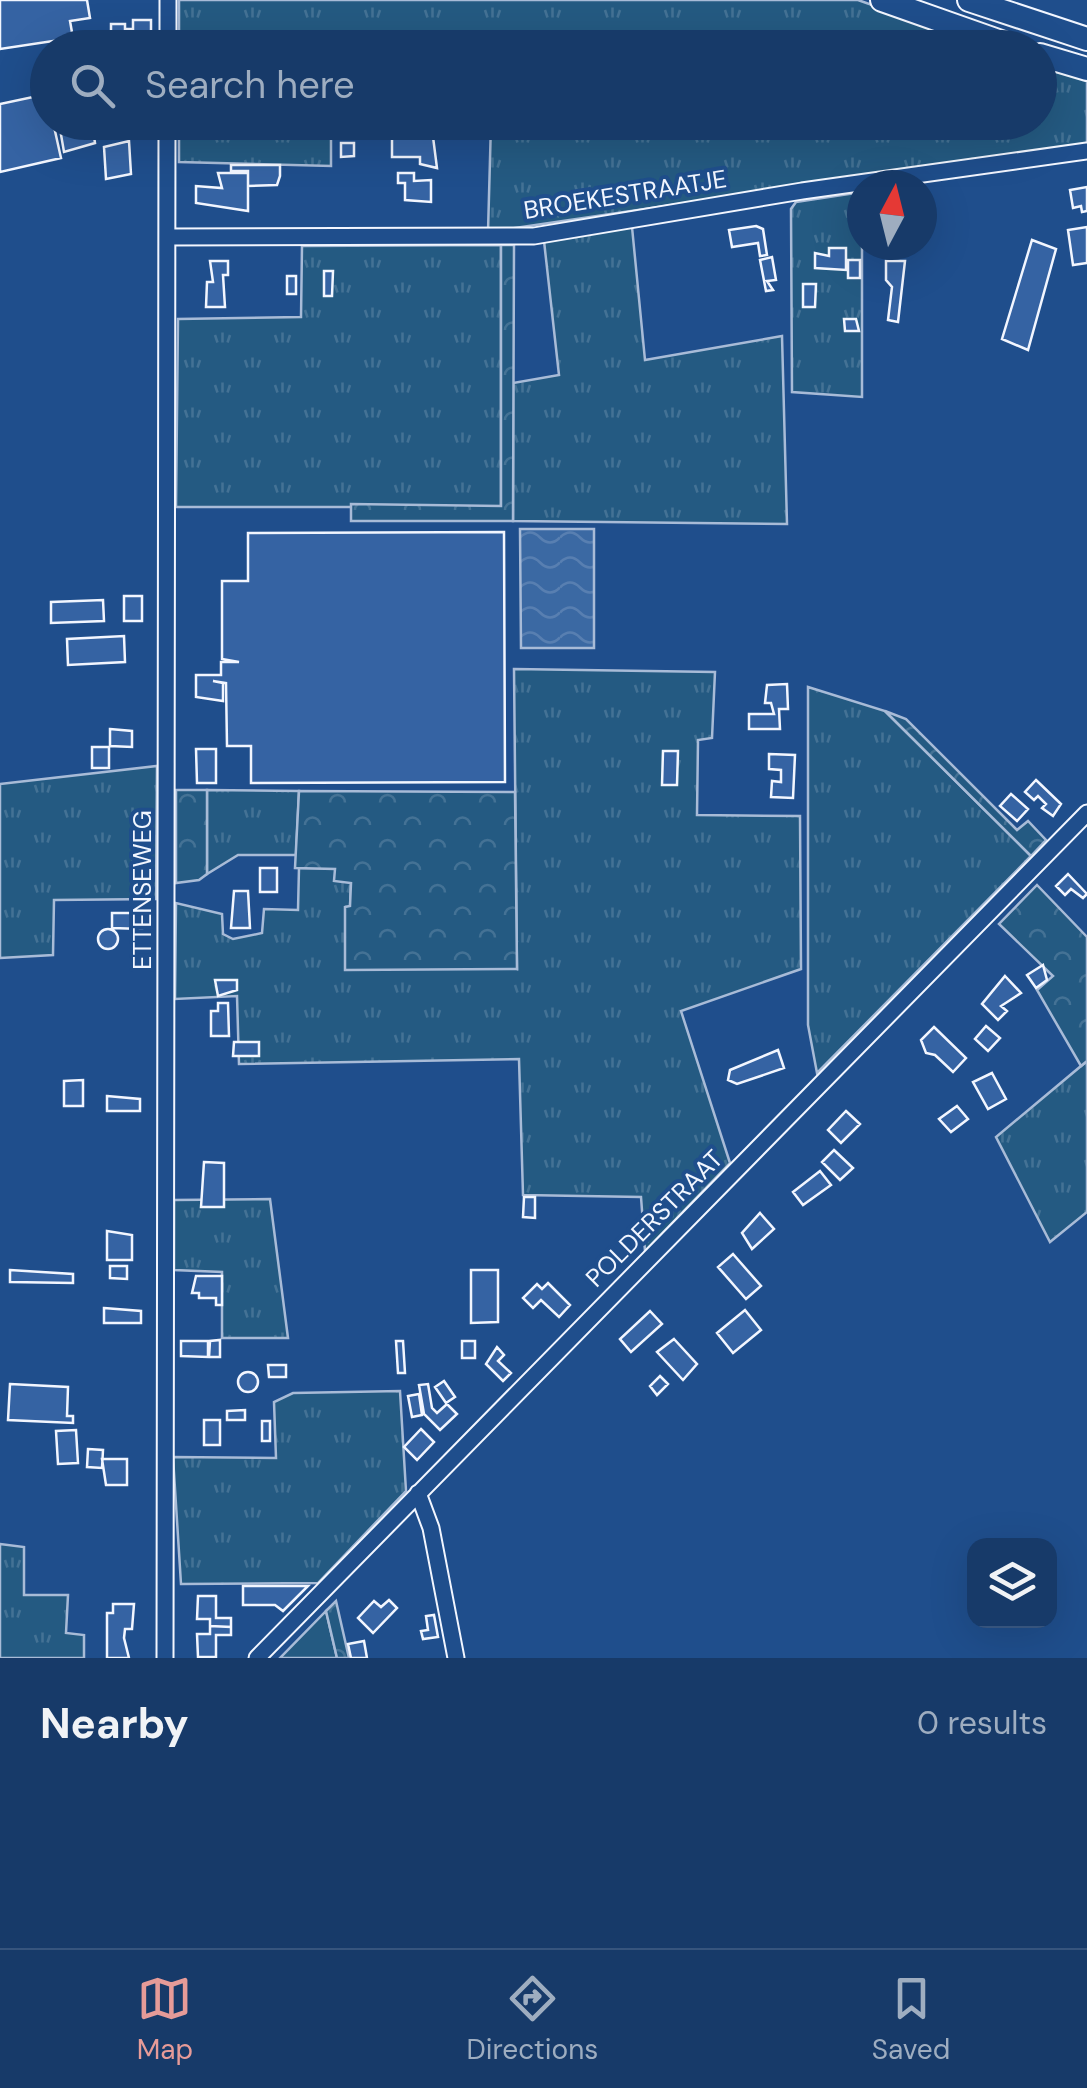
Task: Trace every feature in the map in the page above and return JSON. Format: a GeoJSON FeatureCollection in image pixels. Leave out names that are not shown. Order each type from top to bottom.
{"type":"FeatureCollection","features":[{"type":"Feature","properties":{"kind":"highway"},"geometry":{"type":"LineString","coordinates":[[882,0],[967,30]]}},
{"type":"Feature","properties":{"kind":"highway"},"geometry":{"type":"LineString","coordinates":[[969,0],[1087,39]]}},
{"type":"Feature","properties":{"kind":"highway"},"geometry":{"type":"LineString","coordinates":[[1057,60],[1087,70]]}},
{"type":"Feature","properties":{"kind":"street"},"geometry":{"type":"LineString","coordinates":[[168,0],[168,30]]}},
{"type":"Feature","properties":{"kind":"street","name":"ETTENSEWEG"},"geometry":{"type":"LineString","coordinates":[[165,1658],[168,140]]}},
{"type":"Feature","properties":{"kind":"street","name":"BROEKESTRAATJE"},"geometry":{"type":"LineString","coordinates":[[168,237],[534,236],[802,191],[1087,151]]}},
{"type":"Feature","properties":{"kind":"street","name":"POLDERSTRAAT"},"geometry":{"type":"LineString","coordinates":[[257,1658],[1087,813]]}},
{"type":"Feature","properties":{"kind":"street"},"geometry":{"type":"LineString","coordinates":[[418,1493],[431,1528],[456,1658]]}},
{"type":"Feature","properties":{"kind":"green space"},"geometry":{"type":"Polygon","coordinates":[[[179,0],[858,0],[943,30],[179,30],[179,0]]]}},
{"type":"Feature","properties":{"kind":"green space"},"geometry":{"type":"Polygon","coordinates":[[[1057,70],[1087,79],[1087,144],[910,170],[847,170],[847,179],[488,232],[491,140],[1057,140],[1057,70]]]}},
{"type":"Feature","properties":{"kind":"green space"},"geometry":{"type":"Polygon","coordinates":[[[179,140],[331,140],[331,166],[179,162],[179,140]]]}},
{"type":"Feature","properties":{"kind":"green space"},"geometry":{"type":"Polygon","coordinates":[[[847,194],[847,260],[862,260],[862,397],[792,392],[791,209],[796,202],[847,194]]]}},
{"type":"Feature","properties":{"kind":"green space"},"geometry":{"type":"Polygon","coordinates":[[[632,227],[645,360],[782,336],[787,524],[513,521],[513,383],[559,375],[544,241],[632,227]]]}},
{"type":"Feature","properties":{"kind":"green space"},"geometry":{"type":"Polygon","coordinates":[[[501,245],[501,507],[176,507],[178,319],[301,317],[302,246],[501,245]]]}},
{"type":"Feature","properties":{"kind":"green space"},"geometry":{"type":"Polygon","coordinates":[[[501,245],[514,245],[513,521],[351,521],[351,504],[501,506],[501,245]]]}},
{"type":"Feature","properties":{"kind":"green space"},"geometry":{"type":"Polygon","coordinates":[[[514,669],[715,672],[712,738],[698,740],[697,815],[800,816],[801,969],[681,1011],[730,1163],[645,1251],[641,1197],[523,1195],[519,1059],[239,1064],[237,996],[175,999],[176,903],[222,914],[223,934],[233,939],[262,933],[264,909],[298,910],[299,868],[335,868],[351,883],[350,907],[345,907],[517,969],[514,669]]]}},
{"type":"Feature","properties":{"kind":"green space"},"geometry":{"type":"Polygon","coordinates":[[[808,687],[885,711],[1031,856],[817,1073],[808,1025],[808,687]]]}},
{"type":"Feature","properties":{"kind":"green space"},"geometry":{"type":"Polygon","coordinates":[[[885,711],[906,719],[1017,830],[1028,821],[1046,840],[1031,856],[885,711]]]}},
{"type":"Feature","properties":{"kind":"green space"},"geometry":{"type":"Polygon","coordinates":[[[157,766],[156,899],[54,900],[53,955],[0,958],[0,784],[157,766]]]}},
{"type":"Feature","properties":{"kind":"green space"},"geometry":{"type":"Polygon","coordinates":[[[176,790],[207,790],[207,874],[199,880],[176,883],[176,790]]]}},
{"type":"Feature","properties":{"kind":"green space"},"geometry":{"type":"Polygon","coordinates":[[[207,790],[299,791],[296,855],[238,855],[207,874],[207,790]]]}},
{"type":"Feature","properties":{"kind":"green space"},"geometry":{"type":"Polygon","coordinates":[[[299,791],[515,792],[517,969],[345,970],[345,907],[350,906],[351,883],[334,881],[335,869],[295,868],[299,791]]]}},
{"type":"Feature","properties":{"kind":"green space"},"geometry":{"type":"Polygon","coordinates":[[[1037,885],[1087,937],[1087,1061],[1081,1066],[1037,990],[1053,976],[999,924],[1037,885]]]}},
{"type":"Feature","properties":{"kind":"green space"},"geometry":{"type":"Polygon","coordinates":[[[1087,1061],[1087,1212],[1050,1242],[996,1137],[1087,1061]]]}},
{"type":"Feature","properties":{"kind":"green space"},"geometry":{"type":"Polygon","coordinates":[[[270,1199],[288,1338],[222,1338],[222,1272],[174,1270],[174,1200],[270,1199]]]}},
{"type":"Feature","properties":{"kind":"green space"},"geometry":{"type":"Polygon","coordinates":[[[400,1391],[406,1491],[318,1583],[181,1584],[173,1457],[276,1458],[274,1402],[293,1393],[400,1391]]]}},
{"type":"Feature","properties":{"kind":"green space"},"geometry":{"type":"Polygon","coordinates":[[[0,1544],[24,1547],[24,1595],[68,1595],[66,1633],[84,1635],[84,1658],[0,1658],[0,1544]]]}},
{"type":"Feature","properties":{"kind":"green space"},"geometry":{"type":"Polygon","coordinates":[[[336,1601],[349,1658],[337,1658],[326,1611],[336,1601]]]}},
{"type":"Feature","properties":{"kind":"green space"},"geometry":{"type":"Polygon","coordinates":[[[326,1611],[337,1658],[280,1658],[326,1611]]]}},
{"type":"Feature","properties":{"kind":"water"},"geometry":{"type":"Polygon","coordinates":[[[520,529],[594,529],[594,648],[521,648],[520,529]]]}},
{"type":"Feature","properties":{"kind":"building"},"geometry":{"type":"Polygon","coordinates":[[[0,0],[87,0],[90,18],[70,21],[72,30],[30,30],[30,44],[0,49],[0,0]]]}},
{"type":"Feature","properties":{"kind":"building"},"geometry":{"type":"Polygon","coordinates":[[[133,20],[151,20],[151,30],[111,30],[111,24],[125,24],[125,29],[133,29],[133,20]]]}},
{"type":"Feature","properties":{"kind":"building"},"geometry":{"type":"Polygon","coordinates":[[[30,98],[30,140],[57,140],[61,158],[0,172],[0,104],[30,98]]]}},
{"type":"Feature","properties":{"kind":"building"},"geometry":{"type":"Polygon","coordinates":[[[62,140],[95,140],[95,143],[64,152],[62,140]]]}},
{"type":"Feature","properties":{"kind":"building"},"geometry":{"type":"Polygon","coordinates":[[[392,140],[433,140],[437,168],[420,164],[420,157],[392,157],[392,140]]]}},
{"type":"Feature","properties":{"kind":"building"},"geometry":{"type":"Polygon","coordinates":[[[129,141],[131,174],[106,179],[104,147],[129,141]]]}},
{"type":"Feature","properties":{"kind":"building"},"geometry":{"type":"Polygon","coordinates":[[[341,143],[354,143],[354,156],[341,157],[341,143]]]}},
{"type":"Feature","properties":{"kind":"building"},"geometry":{"type":"Polygon","coordinates":[[[231,165],[280,165],[280,176],[277,185],[248,186],[248,171],[231,171],[231,165]]]}},
{"type":"Feature","properties":{"kind":"building"},"geometry":{"type":"Polygon","coordinates":[[[218,173],[248,173],[248,211],[196,203],[196,186],[222,188],[218,173]]]}},
{"type":"Feature","properties":{"kind":"building"},"geometry":{"type":"Polygon","coordinates":[[[398,173],[414,173],[414,181],[431,180],[431,202],[405,200],[405,183],[398,183],[398,173]]]}},
{"type":"Feature","properties":{"kind":"building"},"geometry":{"type":"Polygon","coordinates":[[[1087,187],[1087,211],[1082,212],[1081,206],[1073,208],[1070,190],[1087,187]]]}},
{"type":"Feature","properties":{"kind":"building"},"geometry":{"type":"Polygon","coordinates":[[[756,226],[763,229],[767,255],[760,256],[758,243],[732,247],[729,230],[756,226]]]}},
{"type":"Feature","properties":{"kind":"building"},"geometry":{"type":"Polygon","coordinates":[[[1087,227],[1087,263],[1073,265],[1068,230],[1087,227]]]}},
{"type":"Feature","properties":{"kind":"building"},"geometry":{"type":"Polygon","coordinates":[[[1032,240],[1056,249],[1028,350],[1002,339],[1032,240]]]}},
{"type":"Feature","properties":{"kind":"building"},"geometry":{"type":"Polygon","coordinates":[[[829,248],[846,248],[846,270],[815,268],[815,253],[829,256],[829,248]]]}},
{"type":"Feature","properties":{"kind":"building"},"geometry":{"type":"Polygon","coordinates":[[[772,257],[776,280],[767,281],[773,290],[766,291],[760,260],[772,257]]]}},
{"type":"Feature","properties":{"kind":"building"},"geometry":{"type":"Polygon","coordinates":[[[848,260],[860,260],[860,278],[848,278],[848,260]]]}},
{"type":"Feature","properties":{"kind":"building"},"geometry":{"type":"Polygon","coordinates":[[[210,261],[228,261],[228,275],[223,275],[225,307],[206,307],[207,282],[213,282],[210,261]]]}},
{"type":"Feature","properties":{"kind":"building"},"geometry":{"type":"Polygon","coordinates":[[[886,261],[905,261],[898,322],[888,320],[892,287],[886,280],[886,261]]]}},
{"type":"Feature","properties":{"kind":"building"},"geometry":{"type":"Polygon","coordinates":[[[324,271],[333,271],[332,296],[324,296],[324,271]]]}},
{"type":"Feature","properties":{"kind":"building"},"geometry":{"type":"Polygon","coordinates":[[[287,276],[296,276],[296,294],[287,294],[287,276]]]}},
{"type":"Feature","properties":{"kind":"building"},"geometry":{"type":"Polygon","coordinates":[[[803,284],[816,284],[815,307],[803,307],[803,284]]]}},
{"type":"Feature","properties":{"kind":"building"},"geometry":{"type":"Polygon","coordinates":[[[844,319],[856,319],[859,331],[845,331],[844,319]]]}},
{"type":"Feature","properties":{"kind":"building"},"geometry":{"type":"Polygon","coordinates":[[[504,532],[505,782],[251,783],[251,746],[227,746],[226,683],[213,681],[223,683],[223,701],[196,697],[196,675],[221,675],[221,662],[239,662],[222,659],[222,581],[248,581],[248,533],[504,532]]]}},
{"type":"Feature","properties":{"kind":"building"},"geometry":{"type":"Polygon","coordinates":[[[124,596],[142,596],[142,621],[124,621],[124,596]]]}},
{"type":"Feature","properties":{"kind":"building"},"geometry":{"type":"Polygon","coordinates":[[[103,600],[104,621],[51,623],[51,602],[103,600]]]}},
{"type":"Feature","properties":{"kind":"building"},"geometry":{"type":"Polygon","coordinates":[[[124,636],[125,662],[68,665],[67,639],[124,636]]]}},
{"type":"Feature","properties":{"kind":"building"},"geometry":{"type":"Polygon","coordinates":[[[787,684],[788,709],[779,709],[780,729],[749,729],[749,714],[774,714],[771,703],[765,703],[767,685],[787,684]]]}},
{"type":"Feature","properties":{"kind":"building"},"geometry":{"type":"Polygon","coordinates":[[[110,729],[132,731],[132,747],[110,746],[110,729]]]}},
{"type":"Feature","properties":{"kind":"building"},"geometry":{"type":"Polygon","coordinates":[[[92,747],[109,747],[109,768],[92,768],[92,747]]]}},
{"type":"Feature","properties":{"kind":"building"},"geometry":{"type":"Polygon","coordinates":[[[196,749],[216,749],[216,783],[197,783],[196,749]]]}},
{"type":"Feature","properties":{"kind":"building"},"geometry":{"type":"Polygon","coordinates":[[[663,751],[678,751],[677,785],[662,785],[663,751]]]}},
{"type":"Feature","properties":{"kind":"building"},"geometry":{"type":"Polygon","coordinates":[[[769,754],[795,755],[793,798],[771,797],[772,781],[781,782],[781,770],[769,769],[769,754]]]}},
{"type":"Feature","properties":{"kind":"building"},"geometry":{"type":"Polygon","coordinates":[[[1036,780],[1061,804],[1053,816],[1042,808],[1046,804],[1038,796],[1034,800],[1025,792],[1036,780]]]}},
{"type":"Feature","properties":{"kind":"building"},"geometry":{"type":"Polygon","coordinates":[[[1011,794],[1028,809],[1017,821],[1000,806],[1011,794]]]}},
{"type":"Feature","properties":{"kind":"building"},"geometry":{"type":"Polygon","coordinates":[[[260,868],[277,868],[277,892],[260,892],[260,868]]]}},
{"type":"Feature","properties":{"kind":"building"},"geometry":{"type":"Polygon","coordinates":[[[1068,874],[1087,894],[1083,898],[1071,889],[1065,895],[1056,886],[1068,874]]]}},
{"type":"Feature","properties":{"kind":"building"},"geometry":{"type":"Polygon","coordinates":[[[234,891],[248,891],[250,928],[231,928],[234,891]]]}},
{"type":"Feature","properties":{"kind":"building"},"geometry":{"type":"Polygon","coordinates":[[[112,913],[140,913],[142,929],[112,928],[112,913]]]}},
{"type":"Feature","properties":{"kind":"building"},"geometry":{"type":"Polygon","coordinates":[[[108,929],[118,939],[108,949],[98,939],[108,929]]]}},
{"type":"Feature","properties":{"kind":"building"},"geometry":{"type":"Polygon","coordinates":[[[1043,965],[1047,980],[1036,988],[1027,975],[1043,965]]]}},
{"type":"Feature","properties":{"kind":"building"},"geometry":{"type":"Polygon","coordinates":[[[1005,976],[1021,993],[1001,1006],[1007,1011],[998,1020],[982,1004],[1005,976]]]}},
{"type":"Feature","properties":{"kind":"building"},"geometry":{"type":"Polygon","coordinates":[[[215,980],[237,980],[237,990],[218,996],[215,980]]]}},
{"type":"Feature","properties":{"kind":"building"},"geometry":{"type":"Polygon","coordinates":[[[218,1003],[228,1003],[229,1036],[211,1036],[211,1011],[218,1011],[218,1003]]]}},
{"type":"Feature","properties":{"kind":"building"},"geometry":{"type":"Polygon","coordinates":[[[986,1026],[1000,1038],[988,1051],[975,1039],[986,1026]]]}},
{"type":"Feature","properties":{"kind":"building"},"geometry":{"type":"Polygon","coordinates":[[[934,1027],[966,1058],[953,1072],[935,1055],[926,1053],[921,1040],[934,1027]]]}},
{"type":"Feature","properties":{"kind":"building"},"geometry":{"type":"Polygon","coordinates":[[[234,1042],[259,1042],[259,1056],[233,1056],[234,1042]]]}},
{"type":"Feature","properties":{"kind":"building"},"geometry":{"type":"Polygon","coordinates":[[[778,1050],[784,1068],[737,1084],[728,1080],[730,1070],[778,1050]]]}},
{"type":"Feature","properties":{"kind":"building"},"geometry":{"type":"Polygon","coordinates":[[[992,1073],[1006,1099],[988,1109],[973,1082],[992,1073]]]}},
{"type":"Feature","properties":{"kind":"building"},"geometry":{"type":"Polygon","coordinates":[[[83,1080],[83,1106],[64,1106],[64,1081],[83,1080]]]}},
{"type":"Feature","properties":{"kind":"building"},"geometry":{"type":"Polygon","coordinates":[[[107,1096],[140,1099],[140,1111],[107,1111],[107,1096]]]}},
{"type":"Feature","properties":{"kind":"building"},"geometry":{"type":"Polygon","coordinates":[[[957,1106],[968,1119],[951,1132],[939,1119],[957,1106]]]}},
{"type":"Feature","properties":{"kind":"building"},"geometry":{"type":"Polygon","coordinates":[[[846,1111],[860,1124],[841,1143],[828,1130],[846,1111]]]}},
{"type":"Feature","properties":{"kind":"building"},"geometry":{"type":"Polygon","coordinates":[[[834,1150],[853,1168],[840,1180],[822,1162],[834,1150]]]}},
{"type":"Feature","properties":{"kind":"building"},"geometry":{"type":"Polygon","coordinates":[[[204,1162],[224,1163],[224,1207],[201,1207],[204,1162]]]}},
{"type":"Feature","properties":{"kind":"building"},"geometry":{"type":"Polygon","coordinates":[[[820,1171],[831,1185],[803,1205],[793,1192],[820,1171]]]}},
{"type":"Feature","properties":{"kind":"building"},"geometry":{"type":"Polygon","coordinates":[[[524,1197],[535,1197],[535,1218],[523,1217],[524,1197]]]}},
{"type":"Feature","properties":{"kind":"building"},"geometry":{"type":"Polygon","coordinates":[[[760,1213],[774,1229],[752,1249],[742,1233],[760,1213]]]}},
{"type":"Feature","properties":{"kind":"building"},"geometry":{"type":"Polygon","coordinates":[[[107,1231],[132,1235],[132,1260],[107,1260],[107,1231]]]}},
{"type":"Feature","properties":{"kind":"building"},"geometry":{"type":"Polygon","coordinates":[[[733,1254],[761,1286],[746,1299],[718,1267],[733,1254]]]}},
{"type":"Feature","properties":{"kind":"building"},"geometry":{"type":"Polygon","coordinates":[[[110,1266],[127,1266],[127,1279],[110,1278],[110,1266]]]}},
{"type":"Feature","properties":{"kind":"building"},"geometry":{"type":"Polygon","coordinates":[[[10,1270],[73,1274],[73,1283],[10,1282],[10,1270]]]}},
{"type":"Feature","properties":{"kind":"building"},"geometry":{"type":"Polygon","coordinates":[[[471,1270],[498,1270],[498,1322],[471,1323],[471,1270]]]}},
{"type":"Feature","properties":{"kind":"building"},"geometry":{"type":"Polygon","coordinates":[[[196,1276],[222,1276],[222,1305],[216,1305],[216,1298],[199,1298],[199,1293],[192,1293],[196,1276]]]}},
{"type":"Feature","properties":{"kind":"building"},"geometry":{"type":"Polygon","coordinates":[[[548,1283],[570,1305],[559,1317],[541,1300],[533,1308],[523,1298],[537,1284],[542,1289],[548,1283]]]}},
{"type":"Feature","properties":{"kind":"building"},"geometry":{"type":"Polygon","coordinates":[[[104,1308],[141,1311],[141,1323],[104,1323],[104,1308]]]}},
{"type":"Feature","properties":{"kind":"building"},"geometry":{"type":"Polygon","coordinates":[[[745,1310],[761,1330],[733,1353],[717,1333],[745,1310]]]}},
{"type":"Feature","properties":{"kind":"building"},"geometry":{"type":"Polygon","coordinates":[[[650,1311],[662,1324],[631,1352],[620,1339],[650,1311]]]}},
{"type":"Feature","properties":{"kind":"building"},"geometry":{"type":"Polygon","coordinates":[[[674,1339],[697,1364],[683,1380],[657,1352],[674,1339]]]}},
{"type":"Feature","properties":{"kind":"building"},"geometry":{"type":"Polygon","coordinates":[[[220,1340],[220,1357],[209,1357],[210,1341],[220,1340]]]}},
{"type":"Feature","properties":{"kind":"building"},"geometry":{"type":"Polygon","coordinates":[[[181,1341],[208,1341],[208,1357],[181,1356],[181,1341]]]}},
{"type":"Feature","properties":{"kind":"building"},"geometry":{"type":"Polygon","coordinates":[[[396,1341],[403,1341],[405,1373],[398,1373],[396,1341]]]}},
{"type":"Feature","properties":{"kind":"building"},"geometry":{"type":"Polygon","coordinates":[[[462,1341],[475,1341],[475,1358],[462,1358],[462,1341]]]}},
{"type":"Feature","properties":{"kind":"building"},"geometry":{"type":"Polygon","coordinates":[[[497,1347],[504,1355],[498,1361],[511,1373],[503,1381],[486,1364],[497,1347]]]}},
{"type":"Feature","properties":{"kind":"building"},"geometry":{"type":"Polygon","coordinates":[[[268,1365],[286,1365],[286,1377],[269,1377],[268,1365]]]}},
{"type":"Feature","properties":{"kind":"building"},"geometry":{"type":"Polygon","coordinates":[[[248,1372],[258,1382],[248,1392],[238,1382],[248,1372]]]}},
{"type":"Feature","properties":{"kind":"building"},"geometry":{"type":"Polygon","coordinates":[[[660,1376],[668,1384],[657,1395],[650,1386],[660,1376]]]}},
{"type":"Feature","properties":{"kind":"building"},"geometry":{"type":"Polygon","coordinates":[[[444,1381],[455,1397],[446,1403],[435,1387],[444,1381]]]}},
{"type":"Feature","properties":{"kind":"building"},"geometry":{"type":"Polygon","coordinates":[[[10,1384],[68,1387],[67,1416],[73,1416],[73,1423],[8,1420],[10,1384]]]}},
{"type":"Feature","properties":{"kind":"building"},"geometry":{"type":"Polygon","coordinates":[[[428,1384],[432,1408],[437,1413],[447,1404],[457,1414],[440,1430],[424,1414],[419,1385],[428,1384]]]}},
{"type":"Feature","properties":{"kind":"building"},"geometry":{"type":"Polygon","coordinates":[[[419,1394],[422,1415],[412,1417],[408,1396],[419,1394]]]}},
{"type":"Feature","properties":{"kind":"building"},"geometry":{"type":"Polygon","coordinates":[[[245,1410],[245,1420],[227,1420],[227,1411],[245,1410]]]}},
{"type":"Feature","properties":{"kind":"building"},"geometry":{"type":"Polygon","coordinates":[[[204,1420],[220,1420],[220,1445],[204,1445],[204,1420]]]}},
{"type":"Feature","properties":{"kind":"building"},"geometry":{"type":"Polygon","coordinates":[[[262,1421],[270,1421],[270,1441],[262,1441],[262,1421]]]}},
{"type":"Feature","properties":{"kind":"building"},"geometry":{"type":"Polygon","coordinates":[[[421,1429],[434,1442],[417,1460],[404,1447],[421,1429]]]}},
{"type":"Feature","properties":{"kind":"building"},"geometry":{"type":"Polygon","coordinates":[[[76,1430],[78,1463],[58,1464],[56,1431],[76,1430]]]}},
{"type":"Feature","properties":{"kind":"building"},"geometry":{"type":"Polygon","coordinates":[[[88,1449],[103,1450],[102,1468],[87,1467],[88,1449]]]}},
{"type":"Feature","properties":{"kind":"building"},"geometry":{"type":"Polygon","coordinates":[[[102,1459],[127,1459],[127,1485],[106,1485],[102,1459]]]}},
{"type":"Feature","properties":{"kind":"building"},"geometry":{"type":"Polygon","coordinates":[[[243,1586],[308,1586],[283,1611],[275,1605],[243,1605],[243,1586]]]}},
{"type":"Feature","properties":{"kind":"building"},"geometry":{"type":"Polygon","coordinates":[[[198,1596],[216,1596],[216,1618],[231,1618],[231,1627],[210,1626],[210,1619],[197,1619],[198,1596]]]}},
{"type":"Feature","properties":{"kind":"building"},"geometry":{"type":"Polygon","coordinates":[[[389,1600],[397,1608],[373,1633],[358,1618],[374,1601],[381,1607],[389,1600]]]}},
{"type":"Feature","properties":{"kind":"building"},"geometry":{"type":"Polygon","coordinates":[[[113,1604],[134,1604],[132,1629],[125,1629],[124,1638],[129,1658],[107,1658],[107,1613],[113,1613],[113,1604]]]}},
{"type":"Feature","properties":{"kind":"building"},"geometry":{"type":"Polygon","coordinates":[[[434,1615],[438,1637],[423,1639],[421,1631],[428,1630],[426,1616],[434,1615]]]}},
{"type":"Feature","properties":{"kind":"building"},"geometry":{"type":"Polygon","coordinates":[[[210,1626],[231,1627],[231,1635],[216,1635],[216,1657],[198,1657],[197,1634],[210,1634],[210,1626]]]}},
{"type":"Feature","properties":{"kind":"building"},"geometry":{"type":"Polygon","coordinates":[[[364,1641],[367,1658],[351,1658],[348,1644],[364,1641]]]}}]}
